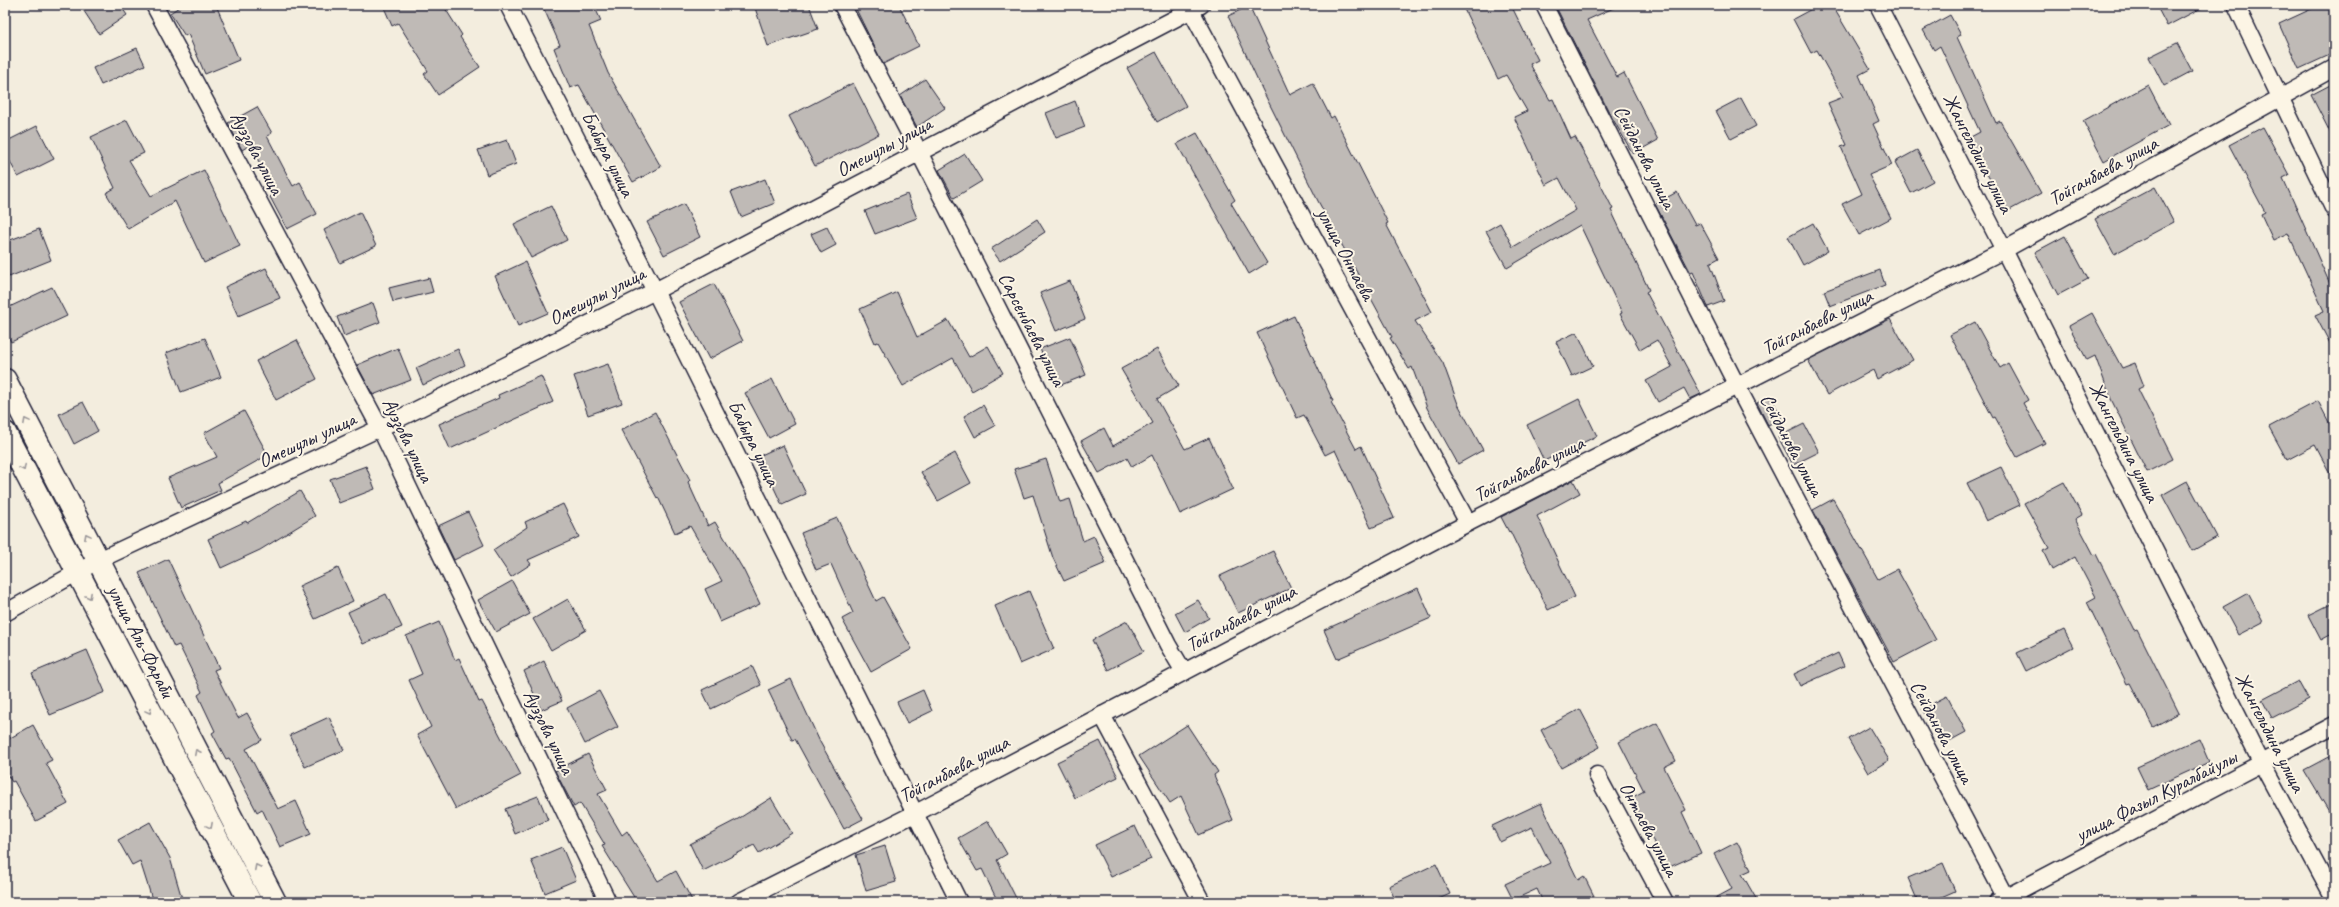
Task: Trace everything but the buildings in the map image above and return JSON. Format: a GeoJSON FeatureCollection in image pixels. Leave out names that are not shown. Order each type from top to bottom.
{"type":"FeatureCollection","features":[{"type":"Feature","properties":{"kind":"main road","name":"улица Аль-Фараби"},"geometry":{"type":"LineString","coordinates":[[5,380],[275,902]]}},
{"type":"Feature","properties":{"kind":"main road","name":"улица Аль-Фараби"},"geometry":{"type":"LineString","coordinates":[[5,433],[77,574],[250,902]]}},
{"type":"Feature","properties":{"kind":"street","name":"Ауэзова улица"},"geometry":{"type":"LineString","coordinates":[[154,5],[380,428],[608,902]]}},
{"type":"Feature","properties":{"kind":"street","name":"Бабыра улица"},"geometry":{"type":"LineString","coordinates":[[508,5],[655,291],[914,814],[960,902]]}},
{"type":"Feature","properties":{"kind":"street","name":"Сарсенбаева улица"},"geometry":{"type":"LineString","coordinates":[[842,5],[919,152],[1168,645],[1184,672]]}},
{"type":"Feature","properties":{"kind":"street","name":"Сейданова улица"},"geometry":{"type":"LineString","coordinates":[[1544,5],[1737,386],[2004,900]]}},
{"type":"Feature","properties":{"kind":"street","name":"Жангельдина улица"},"geometry":{"type":"LineString","coordinates":[[1878,5],[2004,250],[2262,764],[2334,898]]}},
{"type":"Feature","properties":{"kind":"street"},"geometry":{"type":"LineString","coordinates":[[2236,5],[2334,210]]}},
{"type":"Feature","properties":{"kind":"street","name":"Омешулы улица"},"geometry":{"type":"LineString","coordinates":[[5,613],[77,574],[99,560],[380,428],[655,291],[1193,7]]}},
{"type":"Feature","properties":{"kind":"street","name":"улица Онтаева"},"geometry":{"type":"LineString","coordinates":[[1193,7],[1468,523]]}},
{"type":"Feature","properties":{"kind":"street","name":"Тойганбаева улица"},"geometry":{"type":"LineString","coordinates":[[739,902],[914,814],[1468,523],[2004,250],[2279,96],[2334,68]]}},
{"type":"Feature","properties":{"kind":"street"},"geometry":{"type":"LineString","coordinates":[[1102,715],[1202,902]]}},
{"type":"Feature","properties":{"kind":"street","name":"улица Фазыл Куралбайулы"},"geometry":{"type":"LineString","coordinates":[[2004,900],[2334,725]]}},
{"type":"Feature","properties":{"kind":"street","name":"Онтаева улица"},"geometry":{"type":"LineString","coordinates":[[1597,775],[1665,902]]}}]}
